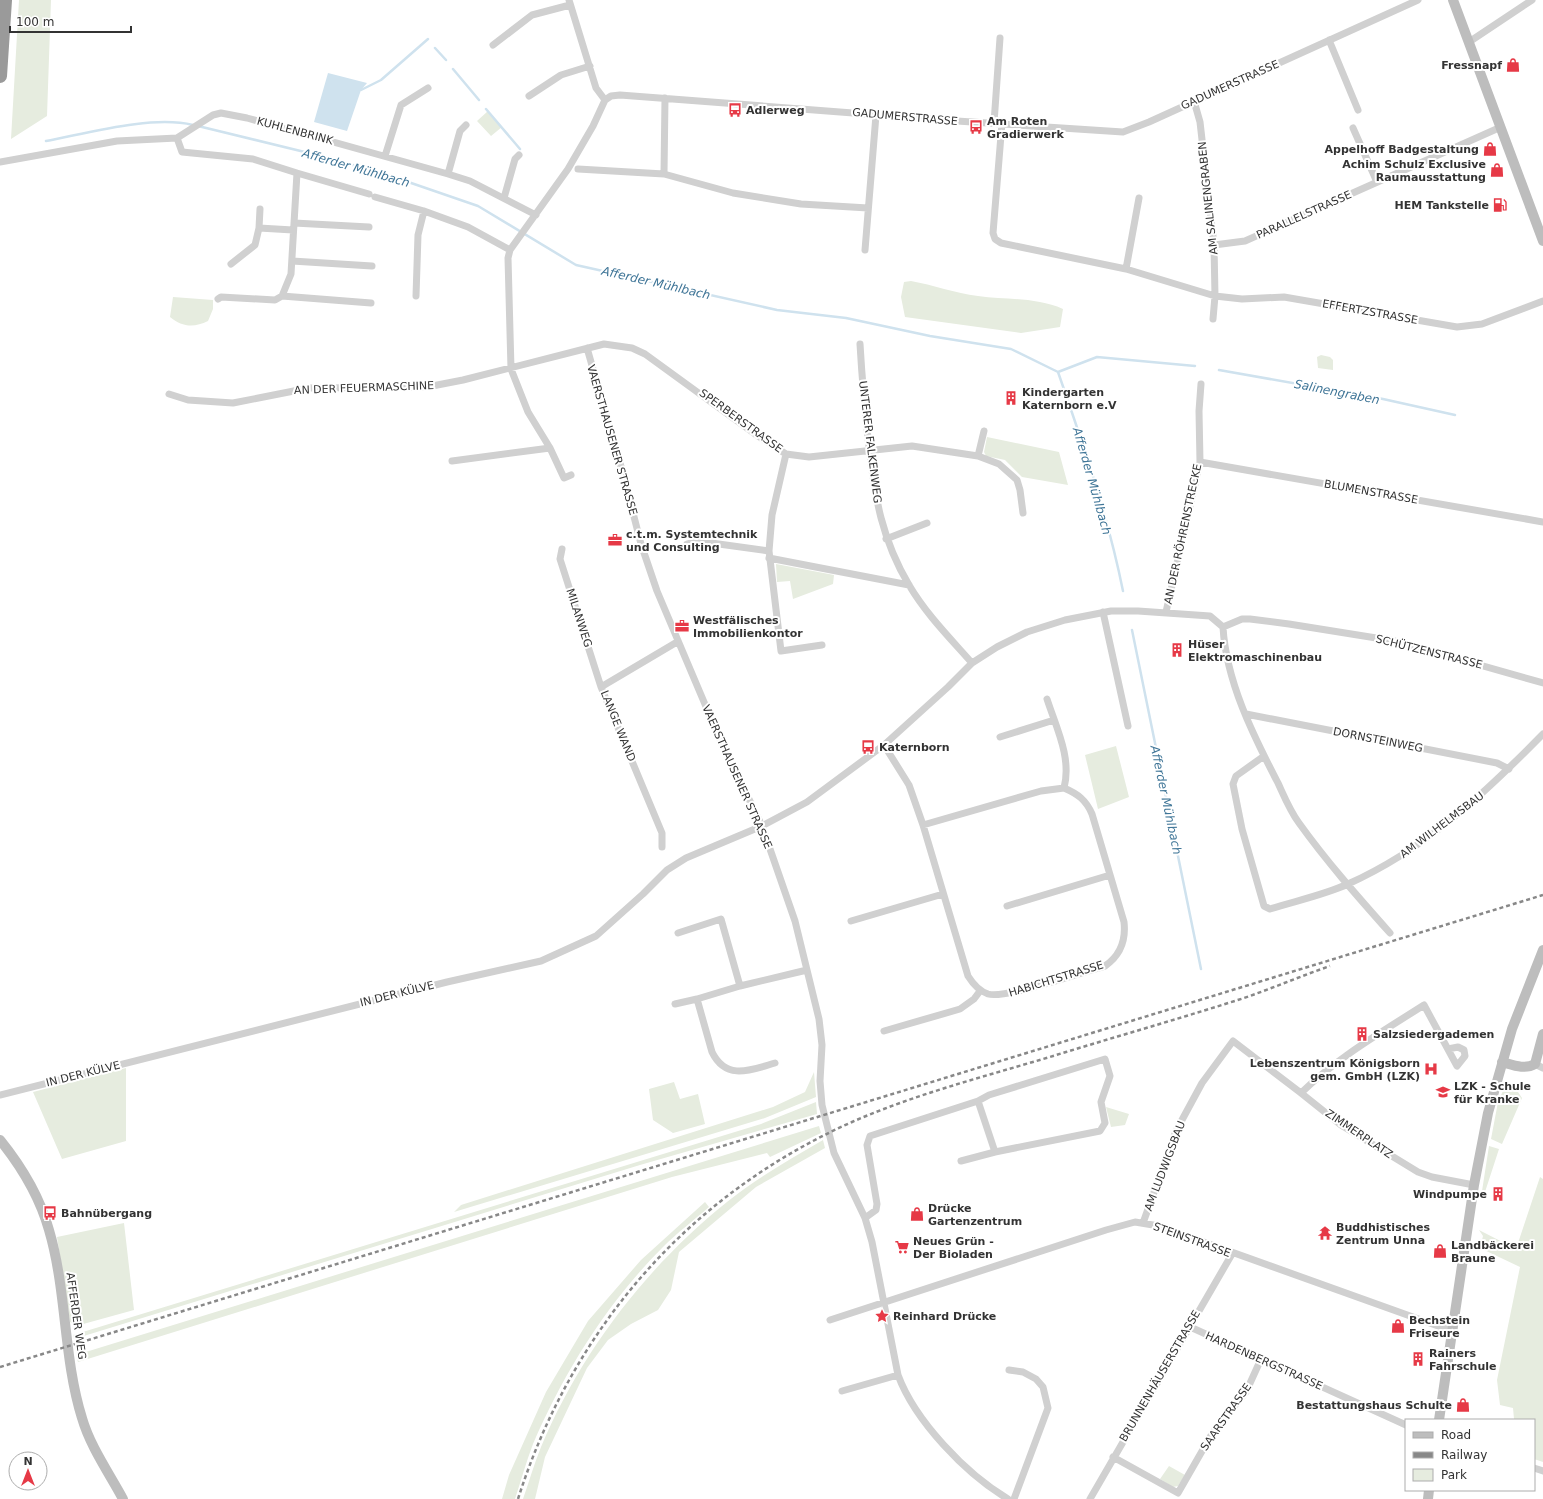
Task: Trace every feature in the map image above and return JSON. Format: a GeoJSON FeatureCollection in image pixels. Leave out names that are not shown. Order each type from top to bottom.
{"type":"FeatureCollection","features":[{"type":"Feature","properties":{"kind":"highway"},"geometry":{"type":"LineString","coordinates":[[0,76],[5,0]]}},
{"type":"Feature","properties":{"kind":"main road"},"geometry":{"type":"LineString","coordinates":[[1453,0],[1543,241]]}},
{"type":"Feature","properties":{"kind":"main road"},"geometry":{"type":"LineString","coordinates":[[1439,1419],[1474,1186],[1488,1113],[1520,1005],[1543,950]]}},
{"type":"Feature","properties":{"kind":"main road"},"geometry":{"type":"LineString","coordinates":[[1502,1062],[1521,1067],[1539,1066],[1543,1034]]}},
{"type":"Feature","properties":{"kind":"main road","name":"AFFERDER WEG"},"geometry":{"type":"LineString","coordinates":[[0,1140],[20,1168],[44,1215],[54,1250],[70,1358],[82,1417],[89,1436],[123,1499]]}},
{"type":"Feature","properties":{"kind":"street","name":"GADUMERSTRASSE"},"geometry":{"type":"LineString","coordinates":[[605,100],[611,96],[620,95],[1123,132],[1133,129],[1418,0]]}},
{"type":"Feature","properties":{"kind":"street"},"geometry":{"type":"LineString","coordinates":[[1469,42],[1532,0]]}},
{"type":"Feature","properties":{"kind":"street"},"geometry":{"type":"LineString","coordinates":[[493,45],[532,15],[569,2],[596,88],[605,100],[593,126],[568,169],[510,250],[507,268],[511,369],[528,412],[550,448],[564,478],[570,475]]}},
{"type":"Feature","properties":{"kind":"street"},"geometry":{"type":"LineString","coordinates":[[994,123],[1000,38]]}},
{"type":"Feature","properties":{"kind":"street"},"geometry":{"type":"LineString","coordinates":[[1329,40],[1358,110]]}},
{"type":"Feature","properties":{"kind":"street"},"geometry":{"type":"LineString","coordinates":[[529,96],[561,75],[590,66]]}},
{"type":"Feature","properties":{"kind":"street"},"geometry":{"type":"LineString","coordinates":[[385,156],[401,105],[428,88]]}},
{"type":"Feature","properties":{"kind":"street"},"geometry":{"type":"LineString","coordinates":[[664,174],[665,98]]}},
{"type":"Feature","properties":{"kind":"street","name":"AM SALINENGRABEN"},"geometry":{"type":"LineString","coordinates":[[1194,101],[1200,122],[1214,244],[1216,296]]}},
{"type":"Feature","properties":{"kind":"street","name":"KUHLENBRINK"},"geometry":{"type":"LineString","coordinates":[[177,138],[206,119],[221,113],[247,118],[470,181],[536,215]]}},
{"type":"Feature","properties":{"kind":"street"},"geometry":{"type":"LineString","coordinates":[[865,250],[876,115]]}},
{"type":"Feature","properties":{"kind":"street"},"geometry":{"type":"LineString","coordinates":[[1002,123],[993,233],[995,239],[1001,243],[1126,269],[1216,296],[1213,320]]}},
{"type":"Feature","properties":{"kind":"street"},"geometry":{"type":"LineString","coordinates":[[448,174],[460,131],[466,125]]}},
{"type":"Feature","properties":{"kind":"street","name":"PARALLELSTRASSE"},"geometry":{"type":"LineString","coordinates":[[1214,244],[1245,241],[1501,127]]}},
{"type":"Feature","properties":{"kind":"street"},"geometry":{"type":"LineString","coordinates":[[1353,128],[1377,182]]}},
{"type":"Feature","properties":{"kind":"street"},"geometry":{"type":"LineString","coordinates":[[0,162],[117,140],[177,138],[182,152],[253,159],[424,211],[468,227],[510,250]]}},
{"type":"Feature","properties":{"kind":"street"},"geometry":{"type":"LineString","coordinates":[[504,198],[515,159],[518,155]]}},
{"type":"Feature","properties":{"kind":"street"},"geometry":{"type":"LineString","coordinates":[[578,169],[664,174],[733,193],[801,204],[868,208]]}},
{"type":"Feature","properties":{"kind":"street"},"geometry":{"type":"LineString","coordinates":[[282,296],[291,274],[297,173]]}},
{"type":"Feature","properties":{"kind":"street"},"geometry":{"type":"LineString","coordinates":[[1126,269],[1139,198]]}},
{"type":"Feature","properties":{"kind":"street"},"geometry":{"type":"LineString","coordinates":[[231,264],[254,246],[259,228],[260,208]]}},
{"type":"Feature","properties":{"kind":"street"},"geometry":{"type":"LineString","coordinates":[[416,296],[418,235],[424,211]]}},
{"type":"Feature","properties":{"kind":"street"},"geometry":{"type":"LineString","coordinates":[[259,228],[369,227]]}},
{"type":"Feature","properties":{"kind":"street"},"geometry":{"type":"LineString","coordinates":[[292,261],[372,266]]}},
{"type":"Feature","properties":{"kind":"street"},"geometry":{"type":"LineString","coordinates":[[218,299],[221,297],[275,300],[282,296],[372,303]]}},
{"type":"Feature","properties":{"kind":"street","name":"EFFERTZSTRASSE"},"geometry":{"type":"LineString","coordinates":[[1216,296],[1242,299],[1284,297],[1457,327],[1482,324],[1543,301]]}},
{"type":"Feature","properties":{"kind":"street","name":"SPERBERSTRASSE"},"geometry":{"type":"LineString","coordinates":[[586,348],[604,344],[620,345],[632,348],[645,354],[755,434],[786,454],[809,457],[912,446],[978,456],[999,464],[1016,480],[1020,490],[1023,513]]}},
{"type":"Feature","properties":{"kind":"street","name":"UNTERER FALKENWEG"},"geometry":{"type":"LineString","coordinates":[[860,344],[862,392],[876,499],[886,539],[909,585],[933,619],[972,663]]}},
{"type":"Feature","properties":{"kind":"street","name":"AN DER FEUERMASCHINE"},"geometry":{"type":"LineString","coordinates":[[169,394],[188,400],[233,403],[309,388],[427,387],[511,369],[586,348]]}},
{"type":"Feature","properties":{"kind":"street","name":"VAERSTHAUSENER STRASSE"},"geometry":{"type":"LineString","coordinates":[[586,348],[622,470],[644,554],[677,642],[718,735],[762,826],[795,921],[819,1019],[822,1045],[820,1081],[822,1105],[830,1142],[841,1170],[865,1218],[872,1242],[898,1375],[904,1393],[930,1429],[965,1465],[1008,1499]]}},
{"type":"Feature","properties":{"kind":"street","name":"AN DER RÖHRENSTRECKE"},"geometry":{"type":"LineString","coordinates":[[1166,612],[1200,462],[1199,411],[1202,384]]}},
{"type":"Feature","properties":{"kind":"street"},"geometry":{"type":"LineString","coordinates":[[978,456],[984,431]]}},
{"type":"Feature","properties":{"kind":"street"},"geometry":{"type":"LineString","coordinates":[[452,462],[550,448]]}},
{"type":"Feature","properties":{"kind":"street"},"geometry":{"type":"LineString","coordinates":[[786,454],[772,515],[769,555],[781,651],[822,645]]}},
{"type":"Feature","properties":{"kind":"street","name":"BLUMENSTRASSE"},"geometry":{"type":"LineString","coordinates":[[1200,462],[1543,522]]}},
{"type":"Feature","properties":{"kind":"street"},"geometry":{"type":"LineString","coordinates":[[886,539],[927,523]]}},
{"type":"Feature","properties":{"kind":"street"},"geometry":{"type":"LineString","coordinates":[[687,544],[697,541],[909,585]]}},
{"type":"Feature","properties":{"kind":"street","name":"MILANWEG"},"geometry":{"type":"LineString","coordinates":[[562,549],[560,559],[602,687]]}},
{"type":"Feature","properties":{"kind":"street"},"geometry":{"type":"LineString","coordinates":[[1103,612],[1128,726]]}},
{"type":"Feature","properties":{"kind":"street"},"geometry":{"type":"LineString","coordinates":[[762,826],[807,802],[884,745],[972,663],[997,647],[1027,632],[1065,620],[1103,612],[1166,612],[1210,616],[1223,626],[1224,644],[1228,663],[1246,714],[1264,756],[1298,821],[1336,872],[1390,933]]}},
{"type":"Feature","properties":{"kind":"street","name":"SCHÜTZENSTRASSE"},"geometry":{"type":"LineString","coordinates":[[1223,626],[1242,619],[1250,619],[1395,641],[1543,683]]}},
{"type":"Feature","properties":{"kind":"street","name":"LANGE WAND"},"geometry":{"type":"LineString","coordinates":[[662,847],[662,833],[602,687],[677,642]]}},
{"type":"Feature","properties":{"kind":"street"},"geometry":{"type":"LineString","coordinates":[[923,825],[1041,791],[1064,788],[1068,771],[1067,763],[1047,699]]}},
{"type":"Feature","properties":{"kind":"street","name":"DORNSTEINWEG"},"geometry":{"type":"LineString","coordinates":[[1246,714],[1497,763],[1509,769]]}},
{"type":"Feature","properties":{"kind":"street"},"geometry":{"type":"LineString","coordinates":[[1000,737],[1054,720]]}},
{"type":"Feature","properties":{"kind":"street","name":"AM WILHELMSBAU"},"geometry":{"type":"LineString","coordinates":[[1264,756],[1233,780],[1242,829],[1264,906],[1270,908],[1348,884],[1400,857],[1477,800],[1543,734]]}},
{"type":"Feature","properties":{"kind":"street"},"geometry":{"type":"LineString","coordinates":[[884,745],[909,785],[923,825],[965,970],[972,982],[980,991],[974,999],[960,1009],[884,1031]]}},
{"type":"Feature","properties":{"kind":"street","name":"HABICHTSTRASSE"},"geometry":{"type":"LineString","coordinates":[[980,991],[996,995],[1004,995],[1105,966],[1112,961],[1123,946],[1125,930],[1089,807],[1079,795],[1064,788]]}},
{"type":"Feature","properties":{"kind":"street","name":"IN DER KÜLVE"},"geometry":{"type":"LineString","coordinates":[[0,1095],[447,982],[541,961],[596,936],[643,894],[667,870],[686,858],[762,826]]}},
{"type":"Feature","properties":{"kind":"street"},"geometry":{"type":"LineString","coordinates":[[1007,906],[1110,875]]}},
{"type":"Feature","properties":{"kind":"street"},"geometry":{"type":"LineString","coordinates":[[851,921],[943,894]]}},
{"type":"Feature","properties":{"kind":"street"},"geometry":{"type":"LineString","coordinates":[[678,933],[721,919],[740,986]]}},
{"type":"Feature","properties":{"kind":"street"},"geometry":{"type":"LineString","coordinates":[[675,1004],[740,986],[807,970]]}},
{"type":"Feature","properties":{"kind":"street"},"geometry":{"type":"LineString","coordinates":[[697,999],[712,1052],[716,1060],[735,1072],[745,1072],[775,1063]]}},
{"type":"Feature","properties":{"kind":"street"},"geometry":{"type":"LineString","coordinates":[[1301,1093],[1323,1072],[1342,1058],[1424,1005],[1448,1049]]}},
{"type":"Feature","properties":{"kind":"street","name":"AM LUDWIGSBAU"},"geometry":{"type":"LineString","coordinates":[[1143,1223],[1176,1131],[1202,1083],[1233,1040],[1301,1093]]}},
{"type":"Feature","properties":{"kind":"street"},"geometry":{"type":"LineString","coordinates":[[865,1218],[876,1210],[877,1204],[867,1145],[870,1136],[978,1101],[989,1095],[1105,1059],[1110,1076],[1101,1102],[1105,1123],[1100,1131],[995,1152],[961,1161]]}},
{"type":"Feature","properties":{"kind":"street","name":"ZIMMERPLATZ"},"geometry":{"type":"LineString","coordinates":[[1301,1093],[1341,1125],[1418,1172],[1432,1177],[1474,1186]]}},
{"type":"Feature","properties":{"kind":"street"},"geometry":{"type":"LineString","coordinates":[[978,1101],[995,1152]]}},
{"type":"Feature","properties":{"kind":"street","name":"STEINSTRASSE"},"geometry":{"type":"LineString","coordinates":[[884,1302],[1135,1222],[1159,1226],[1232,1254],[1452,1331]]}},
{"type":"Feature","properties":{"kind":"street","name":"BRUNNENHÄUSERSTRASSE"},"geometry":{"type":"LineString","coordinates":[[1090,1499],[1188,1326],[1232,1254]]}},
{"type":"Feature","properties":{"kind":"street"},"geometry":{"type":"LineString","coordinates":[[830,1320],[884,1302]]}},
{"type":"Feature","properties":{"kind":"street","name":"HARDENBERGSTRASSE"},"geometry":{"type":"LineString","coordinates":[[1188,1326],[1405,1425]]}},
{"type":"Feature","properties":{"kind":"street","name":"SAARSTRASSE"},"geometry":{"type":"LineString","coordinates":[[1113,1457],[1178,1493],[1213,1432],[1246,1392],[1261,1359]]}},
{"type":"Feature","properties":{"kind":"street"},"geometry":{"type":"LineString","coordinates":[[1009,1370],[1023,1372],[1036,1379],[1043,1387],[1048,1408],[1014,1499]]}},
{"type":"Feature","properties":{"kind":"street"},"geometry":{"type":"LineString","coordinates":[[842,1391],[898,1375]]}},
{"type":"Feature","properties":{"kind":"green space"},"geometry":{"type":"Polygon","coordinates":[[[19,0],[51,0],[47,116],[11,139],[19,0]]]}},
{"type":"Feature","properties":{"kind":"green space"},"geometry":{"type":"Polygon","coordinates":[[[488,111],[502,127],[491,136],[477,121],[488,111]]]}},
{"type":"Feature","properties":{"kind":"green space"},"geometry":{"type":"Polygon","coordinates":[[[911,281],[969,295],[1042,302],[1053,305],[1063,309],[1060,327],[1021,333],[905,317],[901,297],[904,282],[911,281]]]}},
{"type":"Feature","properties":{"kind":"green space"},"geometry":{"type":"Polygon","coordinates":[[[173,297],[213,300],[213,309],[208,321],[198,325],[184,325],[170,317],[173,297]]]}},
{"type":"Feature","properties":{"kind":"green space"},"geometry":{"type":"Polygon","coordinates":[[[1321,355],[1330,357],[1333,360],[1333,370],[1318,368],[1317,357],[1321,355]]]}},
{"type":"Feature","properties":{"kind":"green space"},"geometry":{"type":"Polygon","coordinates":[[[987,437],[1059,452],[1068,485],[1022,477],[1005,460],[986,456],[984,452],[987,437]]]}},
{"type":"Feature","properties":{"kind":"green space"},"geometry":{"type":"Polygon","coordinates":[[[776,564],[834,575],[833,584],[793,599],[790,581],[777,582],[776,564]]]}},
{"type":"Feature","properties":{"kind":"green space"},"geometry":{"type":"Polygon","coordinates":[[[1116,746],[1129,797],[1098,809],[1085,755],[1116,746]]]}},
{"type":"Feature","properties":{"kind":"green space"},"geometry":{"type":"Polygon","coordinates":[[[126,1068],[126,1141],[62,1159],[33,1092],[126,1068]]]}},
{"type":"Feature","properties":{"kind":"green space"},"geometry":{"type":"Polygon","coordinates":[[[814,1072],[816,1097],[765,1118],[454,1212],[461,1205],[773,1107],[805,1092],[814,1072]]]}},
{"type":"Feature","properties":{"kind":"green space"},"geometry":{"type":"Polygon","coordinates":[[[674,1082],[680,1099],[698,1094],[705,1124],[673,1133],[653,1120],[649,1089],[674,1082]]]}},
{"type":"Feature","properties":{"kind":"green space"},"geometry":{"type":"Polygon","coordinates":[[[1512,1083],[1522,1098],[1502,1144],[1491,1139],[1498,1102],[1506,1084],[1512,1083]]]}},
{"type":"Feature","properties":{"kind":"green space"},"geometry":{"type":"Polygon","coordinates":[[[816,1102],[817,1114],[640,1165],[74,1339],[73,1335],[761,1124],[816,1102]]]}},
{"type":"Feature","properties":{"kind":"green space"},"geometry":{"type":"Polygon","coordinates":[[[1106,1107],[1129,1114],[1125,1125],[1111,1127],[1106,1107]]]}},
{"type":"Feature","properties":{"kind":"green space"},"geometry":{"type":"Polygon","coordinates":[[[819,1126],[821,1133],[770,1157],[767,1153],[672,1177],[78,1362],[76,1355],[819,1126]]]}},
{"type":"Feature","properties":{"kind":"green space"},"geometry":{"type":"Polygon","coordinates":[[[823,1140],[825,1148],[756,1187],[679,1252],[671,1290],[658,1310],[631,1324],[608,1340],[587,1368],[545,1457],[535,1499],[523,1499],[541,1447],[557,1412],[596,1345],[643,1283],[669,1254],[697,1227],[738,1193],[823,1140]]]}},
{"type":"Feature","properties":{"kind":"green space"},"geometry":{"type":"Polygon","coordinates":[[[1489,1146],[1499,1149],[1485,1192],[1482,1191],[1489,1146]]]}},
{"type":"Feature","properties":{"kind":"green space"},"geometry":{"type":"Polygon","coordinates":[[[1540,1177],[1543,1179],[1543,1462],[1535,1459],[1535,1419],[1514,1419],[1513,1408],[1500,1405],[1497,1380],[1520,1267],[1480,1248],[1483,1236],[1479,1230],[1516,1249],[1540,1177]]]}},
{"type":"Feature","properties":{"kind":"green space"},"geometry":{"type":"Polygon","coordinates":[[[705,1202],[709,1207],[668,1242],[623,1291],[605,1315],[573,1365],[545,1417],[530,1451],[515,1499],[502,1499],[509,1475],[546,1392],[588,1321],[641,1260],[705,1202]]]}},
{"type":"Feature","properties":{"kind":"green space"},"geometry":{"type":"Polygon","coordinates":[[[124,1223],[134,1310],[76,1326],[70,1322],[57,1237],[124,1223]]]}},
{"type":"Feature","properties":{"kind":"green space"},"geometry":{"type":"Polygon","coordinates":[[[1169,1466],[1185,1475],[1178,1486],[1173,1487],[1160,1479],[1169,1466]]]}},
{"type":"Feature","properties":{"kind":"water"},"geometry":{"type":"Polygon","coordinates":[[[328,73],[367,83],[361,90],[347,131],[314,122],[328,73]]]}},
{"type":"Feature","properties":{"kind":"waterway"},"geometry":{"type":"LineString","coordinates":[[361,90],[381,80],[428,39]]}},
{"type":"Feature","properties":{"kind":"waterway"},"geometry":{"type":"LineString","coordinates":[[435,48],[446,60]]}},
{"type":"Feature","properties":{"kind":"waterway"},"geometry":{"type":"LineString","coordinates":[[453,69],[479,100]]}},
{"type":"Feature","properties":{"kind":"waterway"},"geometry":{"type":"LineString","coordinates":[[486,109],[520,149]]}},
{"type":"Feature","properties":{"kind":"waterway","name":"Afferder Mühlbach"},"geometry":{"type":"LineString","coordinates":[[46,141],[120,126],[159,122],[177,122],[193,125]]}},
{"type":"Feature","properties":{"kind":"waterway","name":"Afferder Mühlbach"},"geometry":{"type":"LineString","coordinates":[[198,126],[317,155],[385,174],[478,206],[576,265],[777,310],[846,318],[930,336],[1011,349],[1058,372],[1086,453],[1110,535],[1123,591]]}},
{"type":"Feature","properties":{"kind":"waterway","name":"Salinengraben"},"geometry":{"type":"LineString","coordinates":[[1058,372],[1097,357],[1195,366]]}},
{"type":"Feature","properties":{"kind":"waterway","name":"Salinengraben"},"geometry":{"type":"LineString","coordinates":[[1219,370],[1383,399],[1455,415]]}},
{"type":"Feature","properties":{"kind":"waterway","name":"Afferder Mühlbach"},"geometry":{"type":"LineString","coordinates":[[1132,630],[1201,969]]}},
{"type":"Feature","properties":{"kind":"railway"},"geometry":{"type":"LineString","coordinates":[[0,1367],[1543,895]]}},
{"type":"Feature","properties":{"kind":"railway"},"geometry":{"type":"LineString","coordinates":[[518,1499],[541,1437],[570,1379],[604,1324],[644,1274],[688,1229],[738,1188],[793,1152],[852,1122],[878,1111],[931,1092],[1244,998],[1330,966]]}},
{"type":"Feature","properties":{"kind":"place","name":"Fressnapf"},"geometry":{"type":"Point","coordinates":[1513,65]}},
{"type":"Feature","properties":{"kind":"place","name":"Adlerweg"},"geometry":{"type":"Point","coordinates":[735,110]}},
{"type":"Feature","properties":{"kind":"place","name":"Am Roten Gradierwerk"},"geometry":{"type":"Point","coordinates":[976,127]}},
{"type":"Feature","properties":{"kind":"place","name":"Appelhoff Badgestaltung"},"geometry":{"type":"Point","coordinates":[1490,149]}},
{"type":"Feature","properties":{"kind":"place","name":"Achim Schulz Exclusive Raumausstattung"},"geometry":{"type":"Point","coordinates":[1497,170]}},
{"type":"Feature","properties":{"kind":"place","name":"HEM Tankstelle"},"geometry":{"type":"Point","coordinates":[1500,205]}},
{"type":"Feature","properties":{"kind":"place","name":"Kindergarten Katernborn e.V"},"geometry":{"type":"Point","coordinates":[1011,398]}},
{"type":"Feature","properties":{"kind":"place","name":"c.t.m. Systemtechnik und Consulting"},"geometry":{"type":"Point","coordinates":[615,540]}},
{"type":"Feature","properties":{"kind":"place","name":"Westfälisches Immobilienkontor"},"geometry":{"type":"Point","coordinates":[682,626]}},
{"type":"Feature","properties":{"kind":"place","name":"Hüser Elektromaschinenbau"},"geometry":{"type":"Point","coordinates":[1177,650]}},
{"type":"Feature","properties":{"kind":"place","name":"Katernborn"},"geometry":{"type":"Point","coordinates":[868,747]}},
{"type":"Feature","properties":{"kind":"place","name":"Salzsiedergademen"},"geometry":{"type":"Point","coordinates":[1362,1034]}},
{"type":"Feature","properties":{"kind":"place","name":"Lebenszentrum Königsborn gem. GmbH (LZK)"},"geometry":{"type":"Point","coordinates":[1431,1069]}},
{"type":"Feature","properties":{"kind":"place","name":"LZK - Schule für Kranke"},"geometry":{"type":"Point","coordinates":[1443,1092]}},
{"type":"Feature","properties":{"kind":"place","name":"Windpumpe"},"geometry":{"type":"Point","coordinates":[1498,1194]}},
{"type":"Feature","properties":{"kind":"place","name":"Bahnübergang"},"geometry":{"type":"Point","coordinates":[50,1213]}},
{"type":"Feature","properties":{"kind":"place","name":"Drücke Gartenzentrum"},"geometry":{"type":"Point","coordinates":[917,1214]}},
{"type":"Feature","properties":{"kind":"place","name":"Buddhistisches Zentrum Unna"},"geometry":{"type":"Point","coordinates":[1325,1233]}},
{"type":"Feature","properties":{"kind":"place","name":"Neues Grün - Der Bioladen"},"geometry":{"type":"Point","coordinates":[902,1247]}},
{"type":"Feature","properties":{"kind":"place","name":"Landbäckerei Braune"},"geometry":{"type":"Point","coordinates":[1440,1251]}},
{"type":"Feature","properties":{"kind":"place","name":"Reinhard Drücke"},"geometry":{"type":"Point","coordinates":[882,1316]}},
{"type":"Feature","properties":{"kind":"place","name":"Bechstein Friseure"},"geometry":{"type":"Point","coordinates":[1398,1326]}},
{"type":"Feature","properties":{"kind":"place","name":"Rainers Fahrschule"},"geometry":{"type":"Point","coordinates":[1418,1359]}},
{"type":"Feature","properties":{"kind":"place","name":"Bestattungshaus Schulte"},"geometry":{"type":"Point","coordinates":[1463,1405]}}]}
